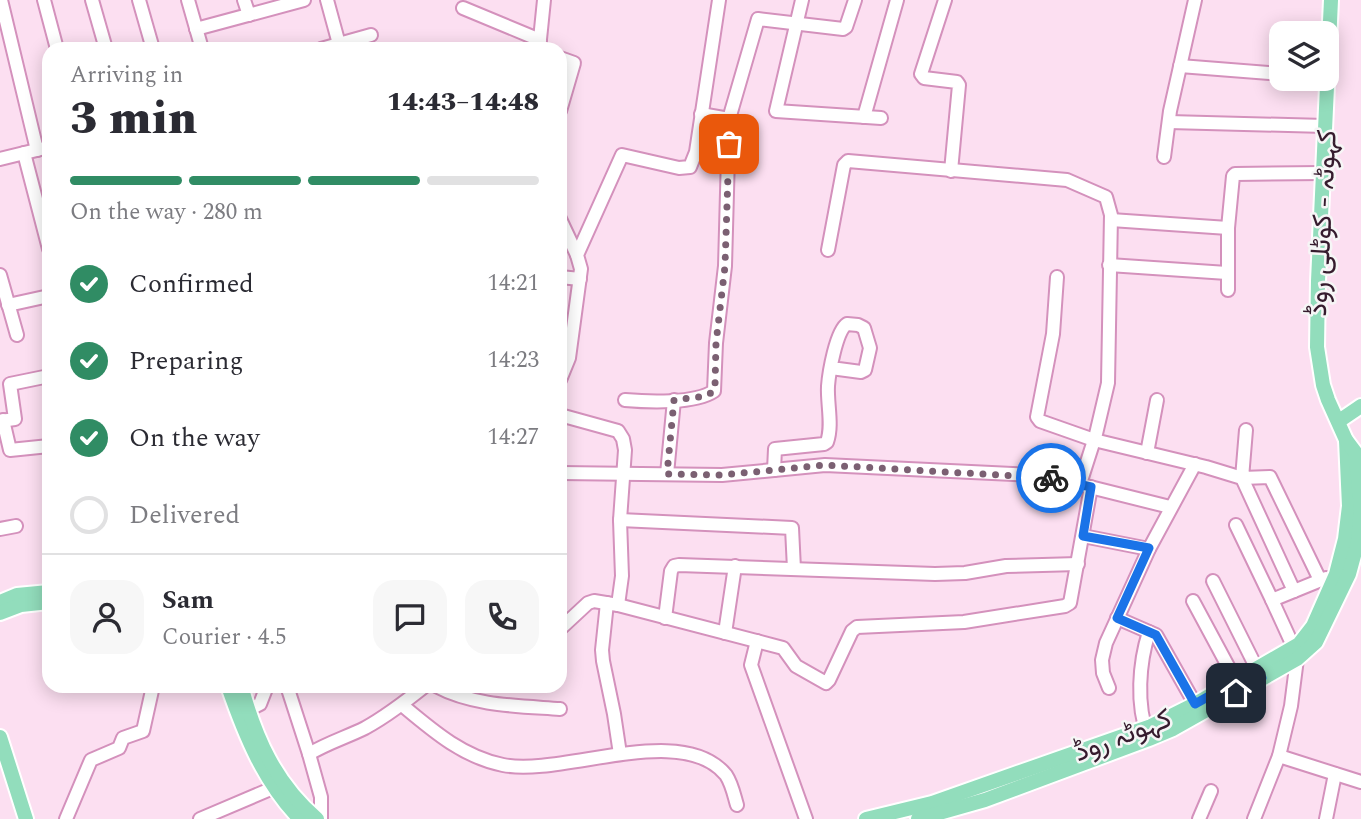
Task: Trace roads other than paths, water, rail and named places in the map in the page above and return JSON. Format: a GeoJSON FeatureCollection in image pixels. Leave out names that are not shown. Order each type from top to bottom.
{"type":"FeatureCollection","features":[{"type":"Feature","properties":{"kind":"main road","name":"کہوٹہ - کوٹلی روڈ"},"geometry":{"type":"LineString","coordinates":[[1331,21],[1332,0]]}},
{"type":"Feature","properties":{"kind":"main road","name":"کہوٹہ - کوٹلی روڈ"},"geometry":{"type":"LineString","coordinates":[[1326,91],[1316,315],[1317,347],[1323,385],[1346,440]]}},
{"type":"Feature","properties":{"kind":"main road"},"geometry":{"type":"LineString","coordinates":[[1339,421],[1361,406]]}},
{"type":"Feature","properties":{"kind":"main road","name":"کہوٹہ روڈ"},"geometry":{"type":"LineString","coordinates":[[866,819],[932,803],[1147,734],[1173,729],[1259,673],[1311,648],[1349,574],[1359,542],[1360,486],[1355,452],[1346,440]]}},
{"type":"Feature","properties":{"kind":"main road","name":"کہوٹہ روڈ"},"geometry":{"type":"LineString","coordinates":[[1296,653],[1313,626],[1336,574],[1345,539],[1348,516],[1346,440]]}},
{"type":"Feature","properties":{"kind":"main road"},"geometry":{"type":"LineString","coordinates":[[0,602],[17,595],[42,593]]}},
{"type":"Feature","properties":{"kind":"main road"},"geometry":{"type":"LineString","coordinates":[[0,613],[21,605],[42,603]]}},
{"type":"Feature","properties":{"kind":"main road","name":"کہوٹہ روڈ"},"geometry":{"type":"LineString","coordinates":[[918,819],[985,800],[1147,734],[1236,681],[1259,673]]}},
{"type":"Feature","properties":{"kind":"main road"},"geometry":{"type":"LineString","coordinates":[[231,693],[273,788],[300,819]]}},
{"type":"Feature","properties":{"kind":"main road"},"geometry":{"type":"LineString","coordinates":[[243,693],[248,710],[282,783],[319,819]]}},
{"type":"Feature","properties":{"kind":"main road"},"geometry":{"type":"LineString","coordinates":[[0,737],[26,819]]}},
{"type":"Feature","properties":{"kind":"street"},"geometry":{"type":"LineString","coordinates":[[1,0],[37,150],[42,191]]}},
{"type":"Feature","properties":{"kind":"street"},"geometry":{"type":"LineString","coordinates":[[44,0],[55,42]]}},
{"type":"Feature","properties":{"kind":"street"},"geometry":{"type":"LineString","coordinates":[[92,0],[105,42]]}},
{"type":"Feature","properties":{"kind":"street"},"geometry":{"type":"LineString","coordinates":[[139,0],[151,42]]}},
{"type":"Feature","properties":{"kind":"street"},"geometry":{"type":"LineString","coordinates":[[188,0],[200,42]]}},
{"type":"Feature","properties":{"kind":"street"},"geometry":{"type":"LineString","coordinates":[[244,0],[249,15]]}},
{"type":"Feature","properties":{"kind":"street"},"geometry":{"type":"LineString","coordinates":[[196,29],[304,0]]}},
{"type":"Feature","properties":{"kind":"street"},"geometry":{"type":"LineString","coordinates":[[327,0],[338,42]]}},
{"type":"Feature","properties":{"kind":"street"},"geometry":{"type":"LineString","coordinates":[[540,42],[544,0]]}},
{"type":"Feature","properties":{"kind":"street"},"geometry":{"type":"LineString","coordinates":[[577,255],[622,155],[679,168],[690,167],[696,152],[719,0]]}},
{"type":"Feature","properties":{"kind":"street"},"geometry":{"type":"LineString","coordinates":[[802,0],[776,111],[881,118]]}},
{"type":"Feature","properties":{"kind":"street"},"geometry":{"type":"LineString","coordinates":[[625,400],[674,400],[706,396],[714,391],[716,343],[725,266],[729,119],[758,19],[843,29],[855,0]]}},
{"type":"Feature","properties":{"kind":"street"},"geometry":{"type":"LineString","coordinates":[[864,117],[897,0]]}},
{"type":"Feature","properties":{"kind":"street"},"geometry":{"type":"LineString","coordinates":[[945,0],[921,74],[924,78],[957,82],[959,85],[951,171]]}},
{"type":"Feature","properties":{"kind":"street"},"geometry":{"type":"LineString","coordinates":[[1164,157],[1168,122],[1195,0]]}},
{"type":"Feature","properties":{"kind":"street"},"geometry":{"type":"LineString","coordinates":[[463,8],[534,42]]}},
{"type":"Feature","properties":{"kind":"street"},"geometry":{"type":"LineString","coordinates":[[346,42],[371,35]]}},
{"type":"Feature","properties":{"kind":"street"},"geometry":{"type":"LineString","coordinates":[[567,60],[574,63],[567,87]]}},
{"type":"Feature","properties":{"kind":"street"},"geometry":{"type":"LineString","coordinates":[[1180,66],[1269,73]]}},
{"type":"Feature","properties":{"kind":"street"},"geometry":{"type":"LineString","coordinates":[[701,114],[729,119]]}},
{"type":"Feature","properties":{"kind":"street"},"geometry":{"type":"LineString","coordinates":[[1168,122],[1325,127]]}},
{"type":"Feature","properties":{"kind":"street"},"geometry":{"type":"LineString","coordinates":[[0,159],[37,150]]}},
{"type":"Feature","properties":{"kind":"street"},"geometry":{"type":"LineString","coordinates":[[567,622],[588,603],[594,601],[612,604],[783,648],[796,666],[825,683],[829,680],[852,631],[857,627],[964,622],[1065,606],[1072,598],[1083,536],[1086,486],[1109,370],[1107,316],[1111,220],[1106,197],[1067,180],[845,162],[828,250]]}},
{"type":"Feature","properties":{"kind":"street"},"geometry":{"type":"LineString","coordinates":[[1228,290],[1228,228],[1233,176],[1323,173]]}},
{"type":"Feature","properties":{"kind":"street"},"geometry":{"type":"LineString","coordinates":[[1111,220],[1228,228]]}},
{"type":"Feature","properties":{"kind":"street"},"geometry":{"type":"LineString","coordinates":[[567,234],[581,269],[567,363]]}},
{"type":"Feature","properties":{"kind":"street"},"geometry":{"type":"LineString","coordinates":[[1109,265],[1227,273]]}},
{"type":"Feature","properties":{"kind":"street"},"geometry":{"type":"LineString","coordinates":[[0,275],[17,335]]}},
{"type":"Feature","properties":{"kind":"street"},"geometry":{"type":"LineString","coordinates":[[1057,277],[1053,334],[1037,417],[1040,421],[1094,440],[1242,478],[1270,477],[1320,580]]}},
{"type":"Feature","properties":{"kind":"street"},"geometry":{"type":"LineString","coordinates":[[567,278],[580,279]]}},
{"type":"Feature","properties":{"kind":"street"},"geometry":{"type":"LineString","coordinates":[[8,305],[42,298]]}},
{"type":"Feature","properties":{"kind":"street"},"geometry":{"type":"LineString","coordinates":[[774,470],[775,449],[827,442],[831,368]]}},
{"type":"Feature","properties":{"kind":"street"},"geometry":{"type":"LineString","coordinates":[[42,377],[10,384],[15,419],[2,421],[10,450],[42,447]]}},
{"type":"Feature","properties":{"kind":"street"},"geometry":{"type":"LineString","coordinates":[[667,474],[674,400]]}},
{"type":"Feature","properties":{"kind":"street"},"geometry":{"type":"LineString","coordinates":[[1147,453],[1157,400]]}},
{"type":"Feature","properties":{"kind":"street"},"geometry":{"type":"LineString","coordinates":[[567,417],[618,431],[625,450],[620,520],[622,576],[612,604],[602,650],[620,754]]}},
{"type":"Feature","properties":{"kind":"street"},"geometry":{"type":"LineString","coordinates":[[1246,430],[1242,478],[1294,591]]}},
{"type":"Feature","properties":{"kind":"street"},"geometry":{"type":"LineString","coordinates":[[1108,688],[1102,660],[1106,643],[1149,548],[1195,464]]}},
{"type":"Feature","properties":{"kind":"street"},"geometry":{"type":"LineString","coordinates":[[567,473],[722,475],[848,466],[1034,475],[1170,507]]}},
{"type":"Feature","properties":{"kind":"street"},"geometry":{"type":"LineString","coordinates":[[620,520],[792,528],[794,569]]}},
{"type":"Feature","properties":{"kind":"street"},"geometry":{"type":"LineString","coordinates":[[1236,525],[1296,653],[1291,706],[1279,756],[1254,819]]}},
{"type":"Feature","properties":{"kind":"street"},"geometry":{"type":"LineString","coordinates":[[0,529],[16,526]]}},
{"type":"Feature","properties":{"kind":"street"},"geometry":{"type":"LineString","coordinates":[[1083,536],[1149,548]]}},
{"type":"Feature","properties":{"kind":"street"},"geometry":{"type":"LineString","coordinates":[[665,618],[671,571],[674,566],[935,574],[965,573],[1006,566],[1078,564]]}},
{"type":"Feature","properties":{"kind":"street"},"geometry":{"type":"LineString","coordinates":[[725,633],[735,566]]}},
{"type":"Feature","properties":{"kind":"street"},"geometry":{"type":"LineString","coordinates":[[1272,600],[1336,574]]}},
{"type":"Feature","properties":{"kind":"street"},"geometry":{"type":"LineString","coordinates":[[1213,581],[1259,673]]}},
{"type":"Feature","properties":{"kind":"street"},"geometry":{"type":"LineString","coordinates":[[1193,601],[1236,681]]}},
{"type":"Feature","properties":{"kind":"street"},"geometry":{"type":"LineString","coordinates":[[1117,618],[1156,635],[1195,704]]}},
{"type":"Feature","properties":{"kind":"street"},"geometry":{"type":"LineString","coordinates":[[1147,734],[1141,678],[1149,632]]}},
{"type":"Feature","properties":{"kind":"street"},"geometry":{"type":"LineString","coordinates":[[757,641],[751,664],[806,819]]}},
{"type":"Feature","properties":{"kind":"street"},"geometry":{"type":"LineString","coordinates":[[66,819],[90,760],[118,748],[123,738],[143,731],[151,693]]}},
{"type":"Feature","properties":{"kind":"street"},"geometry":{"type":"LineString","coordinates":[[248,710],[260,704],[264,693]]}},
{"type":"Feature","properties":{"kind":"street"},"geometry":{"type":"LineString","coordinates":[[288,693],[310,754],[321,797],[319,819]]}},
{"type":"Feature","properties":{"kind":"street"},"geometry":{"type":"LineString","coordinates":[[310,754],[327,743],[365,728],[417,693]]}},
{"type":"Feature","properties":{"kind":"street"},"geometry":{"type":"LineString","coordinates":[[452,693],[502,704],[561,709]]}},
{"type":"Feature","properties":{"kind":"street"},"geometry":{"type":"LineString","coordinates":[[402,705],[443,739],[481,759],[506,766],[559,764],[655,751],[704,757],[718,767],[731,783],[737,805]]}},
{"type":"Feature","properties":{"kind":"street"},"geometry":{"type":"LineString","coordinates":[[1279,756],[1361,782]]}},
{"type":"Feature","properties":{"kind":"street"},"geometry":{"type":"LineString","coordinates":[[1326,819],[1335,774]]}},
{"type":"Feature","properties":{"kind":"street"},"geometry":{"type":"LineString","coordinates":[[201,819],[273,788]]}},
{"type":"Feature","properties":{"kind":"street"},"geometry":{"type":"LineString","coordinates":[[1199,819],[1211,791]]}}]}
